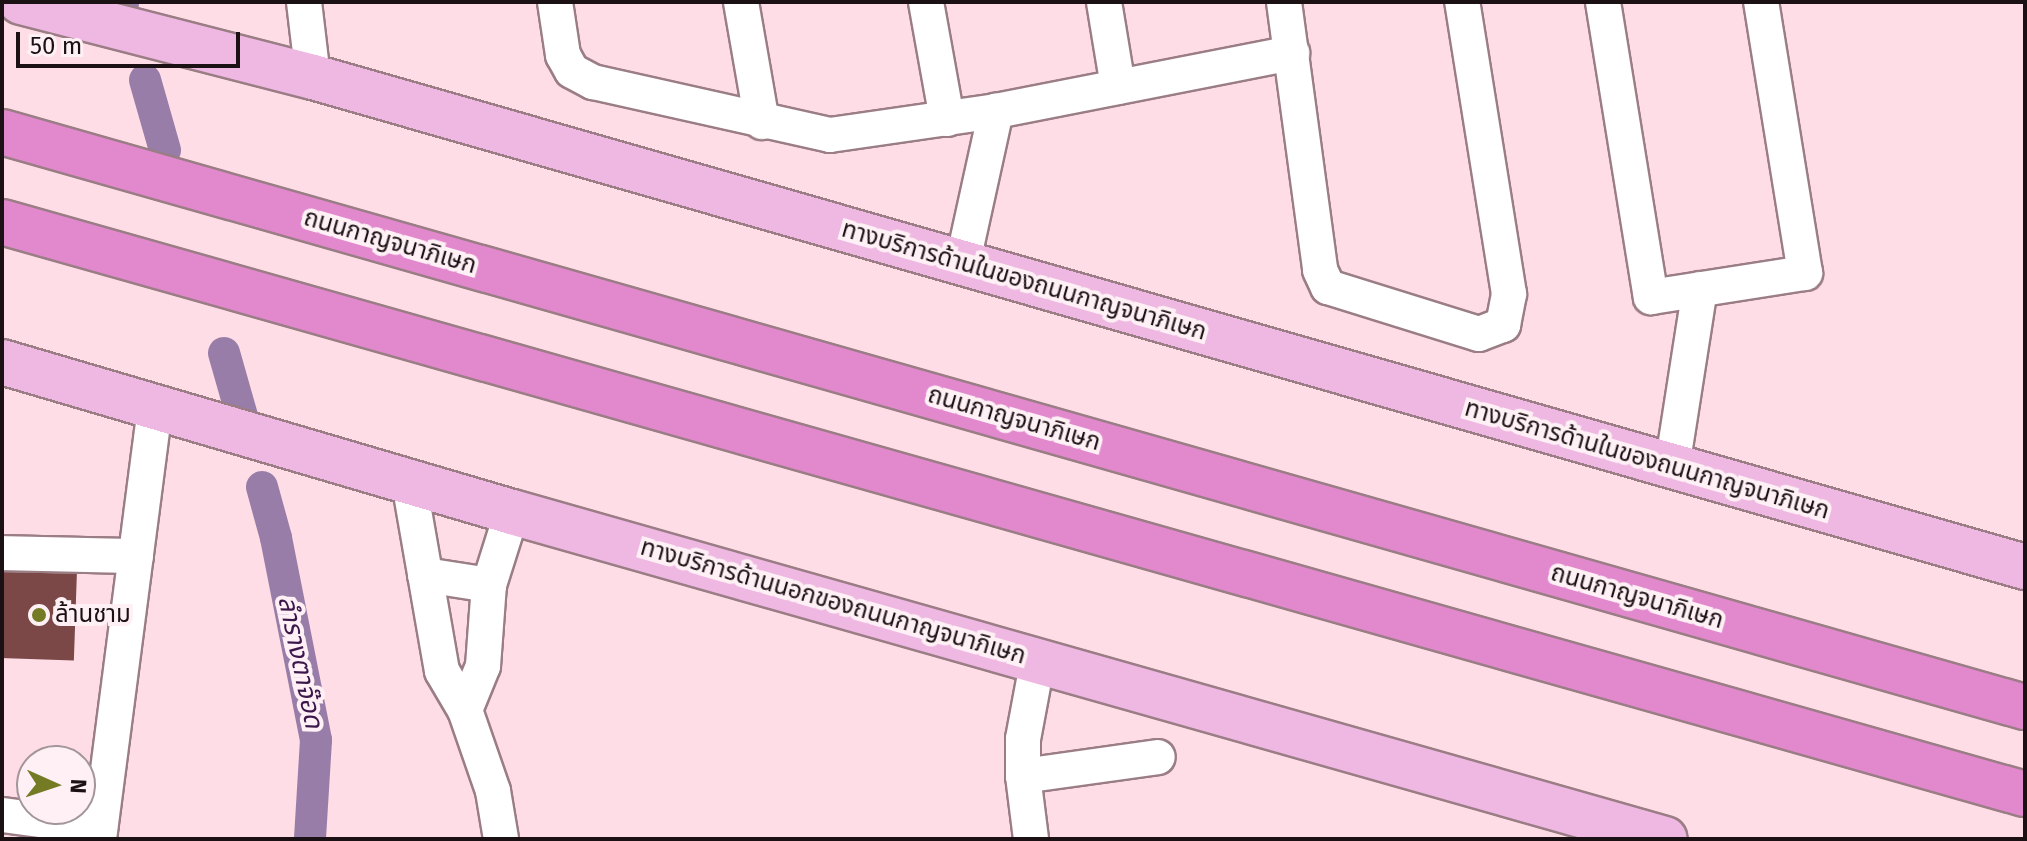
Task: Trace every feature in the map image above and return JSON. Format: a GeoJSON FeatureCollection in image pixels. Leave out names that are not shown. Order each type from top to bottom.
{"type":"FeatureCollection","features":[{"type":"Feature","properties":{"kind":"highway","name":"ถนนกาญจนาภิเษก"},"geometry":{"type":"LineString","coordinates":[[2,132],[2025,707]]}},
{"type":"Feature","properties":{"kind":"highway"},"geometry":{"type":"LineString","coordinates":[[2,222],[2025,794]]}},
{"type":"Feature","properties":{"kind":"main road","name":"ทางบริการด้านในของถนนกาญจนาภิเษก"},"geometry":{"type":"LineString","coordinates":[[21,2],[313,77],[2025,567]]}},
{"type":"Feature","properties":{"kind":"main road","name":"ทางบริการด้านนอกของถนนกาญจนาภิเษก"},"geometry":{"type":"LineString","coordinates":[[2,362],[512,512],[1038,659],[1647,836]]}},
{"type":"Feature","properties":{"kind":"street"},"geometry":{"type":"LineString","coordinates":[[304,2],[313,77]]}},
{"type":"Feature","properties":{"kind":"street"},"geometry":{"type":"LineString","coordinates":[[555,2],[563,55],[572,71],[593,82],[830,135],[996,111],[1292,53]]}},
{"type":"Feature","properties":{"kind":"street"},"geometry":{"type":"LineString","coordinates":[[741,2],[762,122]]}},
{"type":"Feature","properties":{"kind":"street"},"geometry":{"type":"LineString","coordinates":[[926,2],[947,119]]}},
{"type":"Feature","properties":{"kind":"street"},"geometry":{"type":"LineString","coordinates":[[1104,2],[1118,87]]}},
{"type":"Feature","properties":{"kind":"street"},"geometry":{"type":"LineString","coordinates":[[1284,2],[1320,270],[1328,287],[1479,334],[1503,325],[1509,294],[1462,2]]}},
{"type":"Feature","properties":{"kind":"street"},"geometry":{"type":"LineString","coordinates":[[1603,2],[1651,297],[1805,273],[1761,2]]}},
{"type":"Feature","properties":{"kind":"street"},"geometry":{"type":"LineString","coordinates":[[963,261],[996,111]]}},
{"type":"Feature","properties":{"kind":"street"},"geometry":{"type":"LineString","coordinates":[[1672,467],[1700,289]]}},
{"type":"Feature","properties":{"kind":"street"},"geometry":{"type":"LineString","coordinates":[[2,815],[100,834],[155,405]]}},
{"type":"Feature","properties":{"kind":"street"},"geometry":{"type":"LineString","coordinates":[[409,482],[442,671],[465,710],[493,791],[501,839]]}},
{"type":"Feature","properties":{"kind":"street"},"geometry":{"type":"LineString","coordinates":[[465,710],[483,666],[489,585],[512,512]]}},
{"type":"Feature","properties":{"kind":"street"},"geometry":{"type":"LineString","coordinates":[[2,553],[136,556]]}},
{"type":"Feature","properties":{"kind":"street"},"geometry":{"type":"LineString","coordinates":[[425,575],[489,585]]}},
{"type":"Feature","properties":{"kind":"street"},"geometry":{"type":"LineString","coordinates":[[1031,839],[1023,776],[1023,739],[1038,659]]}},
{"type":"Feature","properties":{"kind":"street"},"geometry":{"type":"LineString","coordinates":[[1023,776],[1158,757]]}},
{"type":"Feature","properties":{"kind":"building","name":"ล้านชาม"},"geometry":{"type":"Polygon","coordinates":[[[2,569],[77,572],[74,661],[2,658],[2,569]]]}},
{"type":"Feature","properties":{"kind":"waterway","name":"ลำรางตาจ๊อด"},"geometry":{"type":"LineString","coordinates":[[145,80],[165,150]]}},
{"type":"Feature","properties":{"kind":"waterway","name":"ลำรางตาจ๊อด"},"geometry":{"type":"LineString","coordinates":[[224,353],[242,416]]}},
{"type":"Feature","properties":{"kind":"waterway","name":"ลำรางตาจ๊อด"},"geometry":{"type":"LineString","coordinates":[[262,487],[276,538],[316,740],[310,839]]}},
{"type":"Feature","properties":{"kind":"place","name":"ล้านชาม"},"geometry":{"type":"Point","coordinates":[39,615]}}]}
